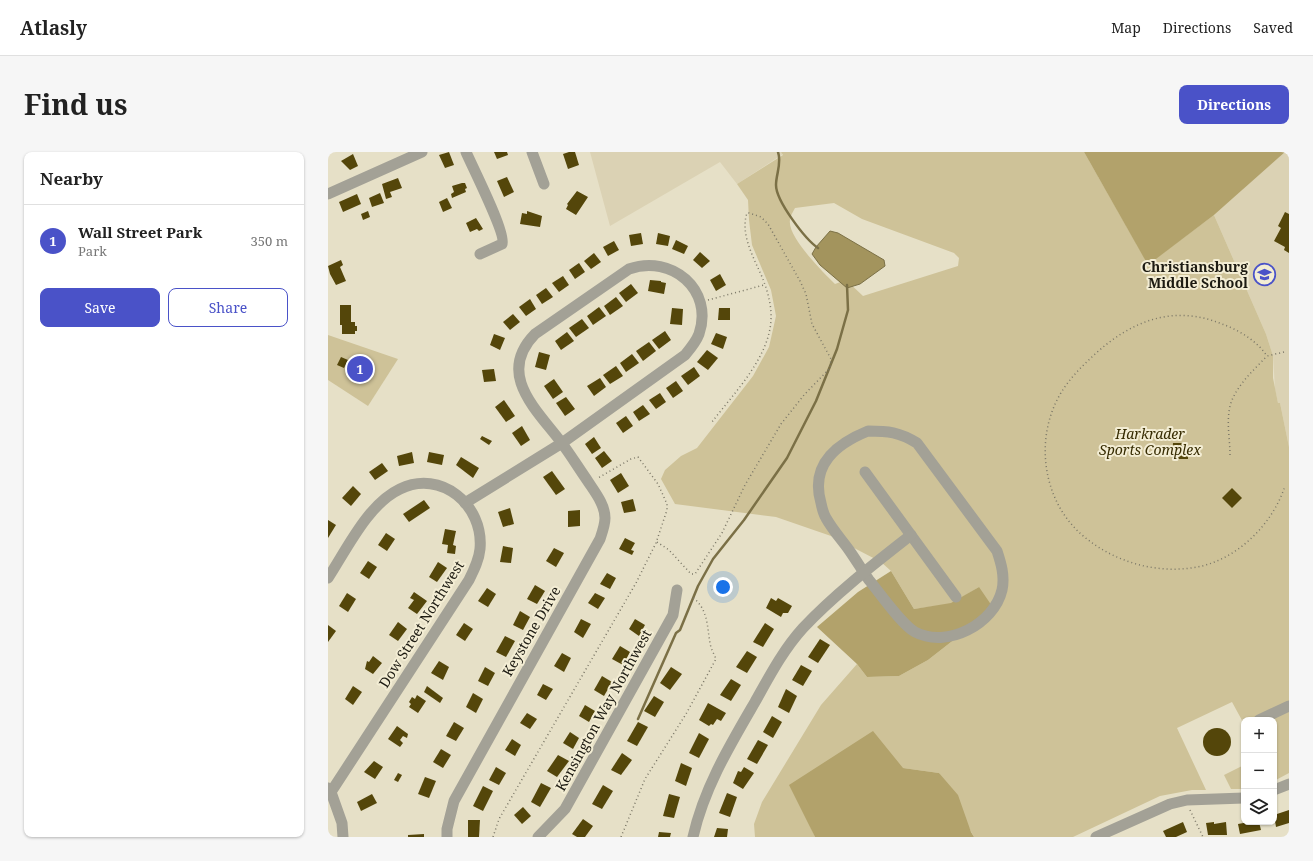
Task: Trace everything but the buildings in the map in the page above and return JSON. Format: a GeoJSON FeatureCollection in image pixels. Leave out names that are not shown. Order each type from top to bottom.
{"type":"FeatureCollection","features":[{"type":"Feature","properties":{"kind":"street"},"geometry":{"type":"LineString","coordinates":[[328,194],[422,152]]}},
{"type":"Feature","properties":{"kind":"street"},"geometry":{"type":"LineString","coordinates":[[466,152],[499,225],[503,240],[502,244],[480,254]]}},
{"type":"Feature","properties":{"kind":"street"},"geometry":{"type":"LineString","coordinates":[[532,152],[544,184]]}},
{"type":"Feature","properties":{"kind":"street","name":"Keystone Drive"},"geometry":{"type":"LineString","coordinates":[[448,837],[447,828],[454,801],[468,772],[600,539],[605,518],[602,506],[589,484],[562,443],[533,407],[524,393],[518,367],[521,354],[527,342],[535,334],[629,269],[642,265],[653,264],[673,270],[689,284],[699,302]]}},
{"type":"Feature","properties":{"kind":"street"},"geometry":{"type":"LineString","coordinates":[[465,503],[562,443],[685,355],[698,335],[701,314],[699,302]]}},
{"type":"Feature","properties":{"kind":"street"},"geometry":{"type":"LineString","coordinates":[[868,431],[891,431],[906,436],[917,443],[997,551],[1002,570],[1002,590],[993,609],[981,623],[954,636],[937,638],[914,632],[893,610],[864,572],[825,517],[819,496],[818,478],[825,461],[837,448],[854,437],[868,431]]}},
{"type":"Feature","properties":{"kind":"street"},"geometry":{"type":"LineString","coordinates":[[865,472],[956,597]]}},
{"type":"Feature","properties":{"kind":"street","name":"Dow Street Northwest"},"geometry":{"type":"LineString","coordinates":[[328,578],[371,512],[386,497],[400,489],[417,484],[436,484],[453,491],[474,514],[479,530],[480,548],[477,565],[469,580],[330,790]]}},
{"type":"Feature","properties":{"kind":"street"},"geometry":{"type":"LineString","coordinates":[[693,837],[710,785],[725,755],[780,658],[803,628],[864,572],[911,535]]}},
{"type":"Feature","properties":{"kind":"street","name":"Kensington Way Northwest"},"geometry":{"type":"LineString","coordinates":[[538,837],[557,819],[568,802],[673,615],[677,590]]}},
{"type":"Feature","properties":{"kind":"street"},"geometry":{"type":"LineString","coordinates":[[1265,717],[1289,706]]}},
{"type":"Feature","properties":{"kind":"street"},"geometry":{"type":"LineString","coordinates":[[1276,789],[1289,784]]}},
{"type":"Feature","properties":{"kind":"street"},"geometry":{"type":"LineString","coordinates":[[330,790],[342,822],[343,837]]}},
{"type":"Feature","properties":{"kind":"street"},"geometry":{"type":"LineString","coordinates":[[1096,837],[1170,804],[1187,800],[1241,798]]}},
{"type":"Feature","properties":{"kind":"path"},"geometry":{"type":"LineString","coordinates":[[657,542],[669,550],[691,574],[695,574],[722,533],[745,485],[781,424],[804,395],[832,364],[828,352],[812,324],[806,294],[786,255],[765,220],[747,213],[745,225],[748,243],[764,285],[771,312],[770,326],[766,342],[752,368],[712,422]]}},
{"type":"Feature","properties":{"kind":"path"},"geometry":{"type":"LineString","coordinates":[[699,302],[764,285]]}},
{"type":"Feature","properties":{"kind":"path"},"geometry":{"type":"LineString","coordinates":[[1267,356],[1260,347],[1230,327],[1197,316],[1179,315],[1161,317],[1132,326],[1110,340],[1086,363],[1073,376],[1058,398],[1052,410],[1045,438],[1046,466],[1049,482],[1061,511],[1082,536],[1104,551],[1128,561],[1167,569],[1202,567],[1232,553],[1245,544],[1274,512],[1285,486]]}},
{"type":"Feature","properties":{"kind":"path"},"geometry":{"type":"LineString","coordinates":[[1230,455],[1228,417],[1231,402],[1238,389],[1267,356],[1284,352]]}},
{"type":"Feature","properties":{"kind":"path"},"geometry":{"type":"LineString","coordinates":[[493,837],[499,819],[640,576],[657,542],[668,510],[667,504],[658,484],[638,457],[631,459],[589,484]]}},
{"type":"Feature","properties":{"kind":"path"},"geometry":{"type":"LineString","coordinates":[[622,837],[645,779],[682,720],[716,659],[711,646],[704,609],[699,602],[692,597]]}},
{"type":"Feature","properties":{"kind":"path"},"geometry":{"type":"LineString","coordinates":[[1187,800],[1192,818],[1203,837]]}},
{"type":"Feature","properties":{"kind":"shaded area"},"geometry":{"type":"Polygon","coordinates":[[[590,152],[781,152],[783,154],[737,184],[720,162],[610,226],[590,152]]]}},
{"type":"Feature","properties":{"kind":"shaded area"},"geometry":{"type":"Polygon","coordinates":[[[1084,152],[1285,152],[1214,215],[1148,265],[1084,152]]]}},
{"type":"Feature","properties":{"kind":"shaded area","name":"Christiansburg Middle School"},"geometry":{"type":"Polygon","coordinates":[[[1285,152],[1289,152],[1289,447],[1280,403],[1278,403],[1275,389],[1273,356],[1266,334],[1214,215],[1285,152]]]}},
{"type":"Feature","properties":{"kind":"shaded area"},"geometry":{"type":"Polygon","coordinates":[[[830,231],[838,233],[884,260],[885,266],[860,284],[847,288],[820,265],[812,254],[830,231]]]}},
{"type":"Feature","properties":{"kind":"shaded area"},"geometry":{"type":"Polygon","coordinates":[[[891,571],[914,609],[951,603],[979,587],[992,606],[969,628],[928,660],[899,676],[867,677],[857,664],[817,627],[858,592],[891,571]]]}},
{"type":"Feature","properties":{"kind":"shaded area"},"geometry":{"type":"Polygon","coordinates":[[[873,731],[903,768],[939,773],[958,795],[974,837],[815,837],[789,785],[873,731]]]}},
{"type":"Feature","properties":{"kind":"green space","name":"Harkrader Sports Complex"},"geometry":{"type":"Polygon","coordinates":[[[781,152],[1084,152],[1148,264],[1214,215],[1266,334],[1273,356],[1273,378],[1289,447],[1289,773],[1277,779],[1277,717],[1241,717],[1241,718],[1232,702],[1177,728],[1206,790],[1192,790],[1160,796],[1073,837],[974,837],[939,773],[903,768],[810,826],[815,837],[755,837],[754,824],[762,802],[821,705],[857,664],[867,677],[899,676],[928,660],[969,628],[979,587],[951,604],[914,609],[891,571],[881,562],[831,536],[776,517],[675,504],[661,479],[665,470],[681,456],[697,448],[753,376],[769,347],[776,316],[771,290],[752,245],[748,200],[737,184],[783,155],[781,152]],[[834,203],[795,208],[790,220],[794,235],[800,245],[822,271],[835,284],[846,280],[863,296],[958,266],[959,258],[954,253],[862,219],[834,203]]]}},
{"type":"Feature","properties":{"kind":"green space"},"geometry":{"type":"Polygon","coordinates":[[[328,335],[398,359],[368,406],[328,380],[328,335]]]}},
{"type":"Feature","properties":{"kind":"green space"},"geometry":{"type":"Polygon","coordinates":[[[1241,766],[1241,789],[1231,789],[1224,775],[1241,766]]]}},
{"type":"Feature","properties":{"kind":"waterway"},"geometry":{"type":"LineString","coordinates":[[778,152],[779,164],[776,185],[777,192],[792,219],[806,237],[818,248]]}},
{"type":"Feature","properties":{"kind":"waterway"},"geometry":{"type":"LineString","coordinates":[[638,719],[676,633],[680,630],[698,586],[713,559],[744,520],[787,458],[816,401],[837,349],[848,310],[847,285]]}},
{"type":"Feature","properties":{"kind":"place","name":"Christiansburg Middle School"},"geometry":{"type":"Point","coordinates":[1264,274]}},
{"type":"Feature","properties":{"kind":"place","name":"Wall Street Park"},"geometry":{"type":"Point","coordinates":[360,369]}}]}
